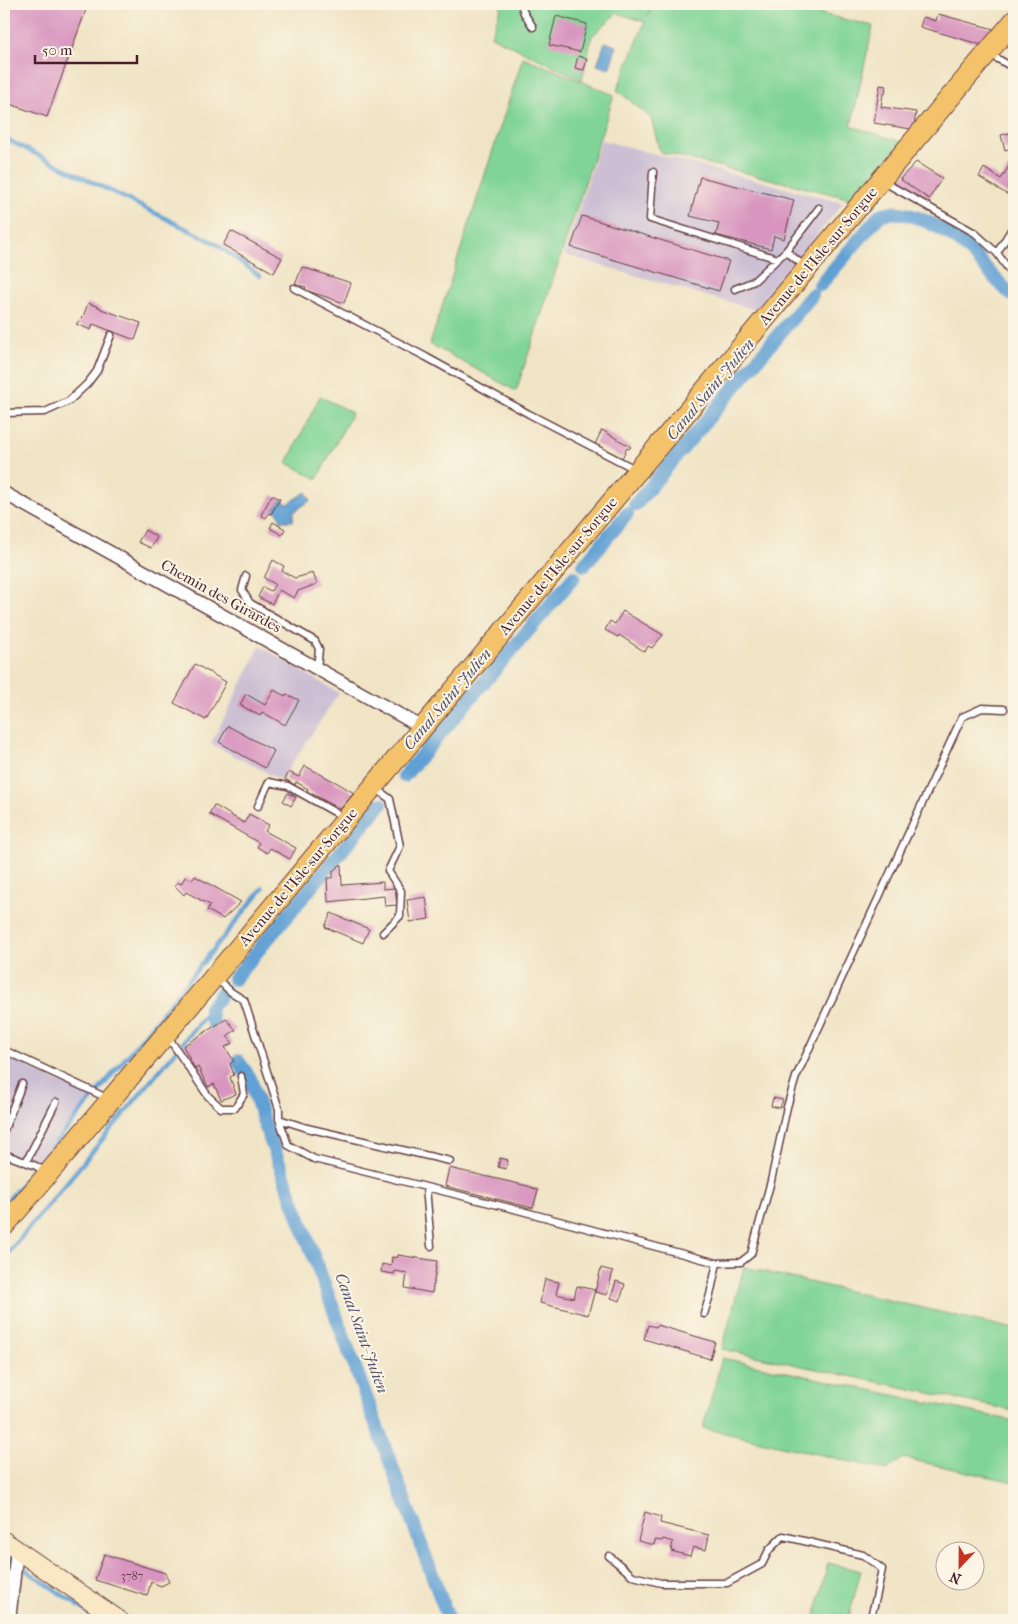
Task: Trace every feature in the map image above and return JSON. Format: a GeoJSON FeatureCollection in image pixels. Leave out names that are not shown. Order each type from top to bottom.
{"type":"FeatureCollection","features":[{"type":"Feature","properties":{"kind":"main road","name":"Avenue de l'Isle-sur-Sorgue"},"geometry":{"type":"LineString","coordinates":[[4,1226],[1014,21]]}},
{"type":"Feature","properties":{"kind":"street","name":"Chemin des Girardes"},"geometry":{"type":"LineString","coordinates":[[4,493],[423,728]]}},
{"type":"Feature","properties":{"kind":"street"},"geometry":{"type":"LineString","coordinates":[[9,1620],[10,1545]]}},
{"type":"Feature","properties":{"kind":"street"},"geometry":{"type":"LineString","coordinates":[[10,1545],[118,1620]]}},
{"type":"Feature","properties":{"kind":"lane"},"geometry":{"type":"LineString","coordinates":[[521,4],[524,13],[533,27]]}},
{"type":"Feature","properties":{"kind":"lane"},"geometry":{"type":"LineString","coordinates":[[987,53],[1014,68]]}},
{"type":"Feature","properties":{"kind":"lane"},"geometry":{"type":"LineString","coordinates":[[653,172],[650,219],[778,259]]}},
{"type":"Feature","properties":{"kind":"lane"},"geometry":{"type":"LineString","coordinates":[[881,181],[974,233],[997,253],[1014,277]]}},
{"type":"Feature","properties":{"kind":"lane"},"geometry":{"type":"LineString","coordinates":[[735,289],[754,281],[778,259],[818,208]]}},
{"type":"Feature","properties":{"kind":"lane"},"geometry":{"type":"LineString","coordinates":[[997,253],[1014,225]]}},
{"type":"Feature","properties":{"kind":"lane"},"geometry":{"type":"LineString","coordinates":[[786,251],[807,269]]}},
{"type":"Feature","properties":{"kind":"lane"},"geometry":{"type":"LineString","coordinates":[[294,288],[638,471]]}},
{"type":"Feature","properties":{"kind":"lane"},"geometry":{"type":"LineString","coordinates":[[4,413],[44,412],[69,400],[87,384],[97,371],[111,335]]}},
{"type":"Feature","properties":{"kind":"lane"},"geometry":{"type":"LineString","coordinates":[[246,576],[242,590],[250,603],[315,641],[318,649],[317,668]]}},
{"type":"Feature","properties":{"kind":"lane"},"geometry":{"type":"LineString","coordinates":[[214,977],[231,992],[244,1000],[280,1109],[279,1118],[288,1145],[314,1159],[717,1263],[741,1262],[751,1254],[796,1077],[962,717],[982,708],[1004,709]]}},
{"type":"Feature","properties":{"kind":"lane"},"geometry":{"type":"LineString","coordinates":[[258,806],[269,782],[288,786],[346,818]]}},
{"type":"Feature","properties":{"kind":"lane"},"geometry":{"type":"LineString","coordinates":[[373,786],[390,799],[400,846],[388,871],[401,891],[400,916],[383,933]]}},
{"type":"Feature","properties":{"kind":"lane"},"geometry":{"type":"LineString","coordinates":[[166,1033],[208,1096],[221,1108],[235,1108],[244,1094],[241,1076]]}},
{"type":"Feature","properties":{"kind":"lane"},"geometry":{"type":"LineString","coordinates":[[4,1050],[110,1100]]}},
{"type":"Feature","properties":{"kind":"lane"},"geometry":{"type":"LineString","coordinates":[[4,1130],[22,1084]]}},
{"type":"Feature","properties":{"kind":"lane"},"geometry":{"type":"LineString","coordinates":[[26,1162],[56,1102]]}},
{"type":"Feature","properties":{"kind":"lane"},"geometry":{"type":"LineString","coordinates":[[279,1118],[307,1128],[450,1161]]}},
{"type":"Feature","properties":{"kind":"lane"},"geometry":{"type":"LineString","coordinates":[[4,1154],[26,1162],[48,1174]]}},
{"type":"Feature","properties":{"kind":"lane"},"geometry":{"type":"LineString","coordinates":[[426,1187],[431,1246]]}},
{"type":"Feature","properties":{"kind":"lane"},"geometry":{"type":"LineString","coordinates":[[704,1314],[717,1263]]}},
{"type":"Feature","properties":{"kind":"lane"},"geometry":{"type":"LineString","coordinates":[[609,1556],[633,1576],[661,1583],[726,1583],[762,1564],[769,1550],[783,1536],[845,1550],[863,1555],[882,1569],[870,1620]]}},
{"type":"Feature","properties":{"kind":"shaded area"},"geometry":{"type":"Polygon","coordinates":[[[601,140],[843,203],[756,310],[564,255],[601,140]]]}},
{"type":"Feature","properties":{"kind":"shaded area"},"geometry":{"type":"Polygon","coordinates":[[[260,646],[339,693],[281,780],[211,744],[260,646]]]}},
{"type":"Feature","properties":{"kind":"shaded area"},"geometry":{"type":"Polygon","coordinates":[[[4,1056],[95,1099],[32,1169],[4,1160],[4,1056]]]}},
{"type":"Feature","properties":{"kind":"green space"},"geometry":{"type":"Polygon","coordinates":[[[502,4],[650,4],[648,15],[653,4],[780,4],[873,26],[851,126],[902,142],[852,199],[660,152],[651,118],[617,90],[645,22],[617,13],[592,36],[582,80],[491,36],[502,4]]]}},
{"type":"Feature","properties":{"kind":"green space"},"geometry":{"type":"Polygon","coordinates":[[[523,57],[614,95],[516,391],[430,344],[523,57]]]}},
{"type":"Feature","properties":{"kind":"green space"},"geometry":{"type":"Polygon","coordinates":[[[320,396],[352,413],[317,479],[287,463],[320,396]]]}},
{"type":"Feature","properties":{"kind":"green space"},"geometry":{"type":"Polygon","coordinates":[[[744,1267],[1014,1329],[1014,1411],[722,1349],[744,1267]]]}},
{"type":"Feature","properties":{"kind":"green space"},"geometry":{"type":"Polygon","coordinates":[[[722,1358],[1014,1421],[1014,1482],[903,1458],[887,1470],[703,1428],[722,1358]]]}},
{"type":"Feature","properties":{"kind":"green space"},"geometry":{"type":"Polygon","coordinates":[[[828,1563],[861,1571],[848,1620],[814,1620],[828,1563]]]}},
{"type":"Feature","properties":{"kind":"water"},"geometry":{"type":"Polygon","coordinates":[[[605,42],[617,46],[609,69],[597,65],[605,42]]]}},
{"type":"Feature","properties":{"kind":"water"},"geometry":{"type":"Polygon","coordinates":[[[306,492],[311,500],[294,512],[293,521],[281,521],[279,514],[274,510],[281,499],[288,504],[306,492]]]}},
{"type":"Feature","properties":{"kind":"building"},"geometry":{"type":"Polygon","coordinates":[[[4,4],[88,4],[47,117],[4,102],[4,4]]]}},
{"type":"Feature","properties":{"kind":"building"},"geometry":{"type":"Polygon","coordinates":[[[938,14],[994,29],[982,45],[920,27],[923,17],[936,21],[938,14]]]}},
{"type":"Feature","properties":{"kind":"building"},"geometry":{"type":"Polygon","coordinates":[[[556,16],[587,24],[580,52],[549,45],[556,16]]]}},
{"type":"Feature","properties":{"kind":"building"},"geometry":{"type":"Polygon","coordinates":[[[578,56],[587,59],[584,70],[575,68],[578,56]]]}},
{"type":"Feature","properties":{"kind":"building"},"geometry":{"type":"Polygon","coordinates":[[[880,85],[886,86],[881,107],[916,112],[914,125],[911,129],[874,123],[880,85]]]}},
{"type":"Feature","properties":{"kind":"building"},"geometry":{"type":"Polygon","coordinates":[[[1014,132],[1014,150],[1011,148],[1005,150],[1001,135],[1014,132]]]}},
{"type":"Feature","properties":{"kind":"building"},"geometry":{"type":"Polygon","coordinates":[[[1014,158],[1013,198],[979,177],[984,168],[1001,179],[1014,158]]]}},
{"type":"Feature","properties":{"kind":"building"},"geometry":{"type":"Polygon","coordinates":[[[916,162],[942,178],[929,199],[900,179],[916,162]]]}},
{"type":"Feature","properties":{"kind":"building"},"geometry":{"type":"Polygon","coordinates":[[[700,177],[794,200],[784,239],[774,236],[771,249],[716,235],[719,223],[690,216],[700,177]]]}},
{"type":"Feature","properties":{"kind":"building"},"geometry":{"type":"Polygon","coordinates":[[[582,216],[729,261],[719,291],[571,247],[582,216]]]}},
{"type":"Feature","properties":{"kind":"building"},"geometry":{"type":"Polygon","coordinates":[[[231,231],[282,258],[274,273],[223,245],[231,231]]]}},
{"type":"Feature","properties":{"kind":"building"},"geometry":{"type":"Polygon","coordinates":[[[302,267],[351,283],[344,303],[305,290],[306,287],[295,285],[302,267]]]}},
{"type":"Feature","properties":{"kind":"building"},"geometry":{"type":"Polygon","coordinates":[[[88,303],[141,323],[135,340],[93,324],[91,330],[76,324],[83,317],[88,303]]]}},
{"type":"Feature","properties":{"kind":"building"},"geometry":{"type":"Polygon","coordinates":[[[602,430],[631,447],[627,448],[622,458],[595,444],[602,430]]]}},
{"type":"Feature","properties":{"kind":"building"},"geometry":{"type":"Polygon","coordinates":[[[272,495],[280,499],[271,514],[269,513],[266,518],[261,515],[272,495]]]}},
{"type":"Feature","properties":{"kind":"building"},"geometry":{"type":"Polygon","coordinates":[[[273,522],[285,529],[282,535],[270,528],[273,522]]]}},
{"type":"Feature","properties":{"kind":"building"},"geometry":{"type":"Polygon","coordinates":[[[145,530],[157,537],[151,548],[138,542],[145,530]]]}},
{"type":"Feature","properties":{"kind":"building"},"geometry":{"type":"Polygon","coordinates":[[[273,560],[284,566],[282,571],[295,578],[313,573],[317,584],[298,591],[294,598],[279,590],[272,604],[258,597],[263,587],[271,591],[275,584],[264,578],[273,560]]]}},
{"type":"Feature","properties":{"kind":"building"},"geometry":{"type":"Polygon","coordinates":[[[623,611],[663,635],[652,648],[648,646],[645,652],[619,635],[618,637],[605,630],[610,621],[615,624],[623,611]]]}},
{"type":"Feature","properties":{"kind":"building"},"geometry":{"type":"Polygon","coordinates":[[[195,664],[226,682],[206,720],[174,703],[195,664]]]}},
{"type":"Feature","properties":{"kind":"building"},"geometry":{"type":"Polygon","coordinates":[[[274,690],[299,700],[285,725],[262,712],[260,716],[240,705],[246,694],[265,705],[274,690]]]}},
{"type":"Feature","properties":{"kind":"building"},"geometry":{"type":"Polygon","coordinates":[[[228,726],[274,751],[265,768],[219,742],[228,726]]]}},
{"type":"Feature","properties":{"kind":"building"},"geometry":{"type":"Polygon","coordinates":[[[305,766],[354,793],[340,809],[307,791],[308,789],[296,782],[295,785],[285,779],[289,772],[299,777],[305,766]]]}},
{"type":"Feature","properties":{"kind":"building"},"geometry":{"type":"Polygon","coordinates":[[[288,793],[296,797],[291,806],[283,801],[288,793]]]}},
{"type":"Feature","properties":{"kind":"building"},"geometry":{"type":"Polygon","coordinates":[[[214,805],[244,823],[249,814],[269,825],[265,831],[296,848],[290,859],[270,848],[267,853],[257,847],[259,843],[209,814],[214,805]]]}},
{"type":"Feature","properties":{"kind":"building"},"geometry":{"type":"Polygon","coordinates":[[[341,864],[342,885],[383,882],[383,889],[395,888],[397,905],[385,906],[384,896],[328,902],[327,878],[333,878],[333,871],[341,864]]]}},
{"type":"Feature","properties":{"kind":"building"},"geometry":{"type":"Polygon","coordinates":[[[195,876],[241,902],[223,919],[207,910],[210,905],[186,892],[184,895],[175,886],[177,882],[181,884],[185,877],[192,880],[195,876]]]}},
{"type":"Feature","properties":{"kind":"building"},"geometry":{"type":"Polygon","coordinates":[[[426,897],[429,919],[410,922],[407,900],[426,897]]]}},
{"type":"Feature","properties":{"kind":"building"},"geometry":{"type":"Polygon","coordinates":[[[331,913],[369,929],[363,943],[325,927],[331,913]]]}},
{"type":"Feature","properties":{"kind":"building"},"geometry":{"type":"Polygon","coordinates":[[[226,1019],[236,1030],[227,1036],[233,1043],[225,1047],[234,1061],[230,1064],[234,1075],[230,1077],[236,1094],[221,1100],[214,1084],[208,1087],[198,1067],[195,1069],[183,1046],[226,1019]]]}},
{"type":"Feature","properties":{"kind":"building"},"geometry":{"type":"Polygon","coordinates":[[[773,1098],[783,1100],[780,1108],[771,1106],[773,1098]]]}},
{"type":"Feature","properties":{"kind":"building"},"geometry":{"type":"Polygon","coordinates":[[[500,1158],[508,1160],[506,1169],[498,1167],[500,1158]]]}},
{"type":"Feature","properties":{"kind":"building"},"geometry":{"type":"Polygon","coordinates":[[[449,1168],[538,1190],[533,1208],[445,1186],[449,1168]]]}},
{"type":"Feature","properties":{"kind":"building"},"geometry":{"type":"Polygon","coordinates":[[[398,1255],[437,1261],[432,1293],[405,1288],[407,1273],[395,1271],[394,1274],[381,1272],[382,1264],[391,1266],[392,1257],[397,1258],[398,1255]]]}},
{"type":"Feature","properties":{"kind":"building"},"geometry":{"type":"Polygon","coordinates":[[[601,1268],[613,1271],[607,1295],[595,1292],[601,1268]]]}},
{"type":"Feature","properties":{"kind":"building"},"geometry":{"type":"Polygon","coordinates":[[[545,1279],[559,1282],[556,1294],[574,1298],[577,1286],[595,1290],[588,1315],[540,1303],[545,1279]]]}},
{"type":"Feature","properties":{"kind":"building"},"geometry":{"type":"Polygon","coordinates":[[[616,1281],[625,1284],[620,1301],[611,1298],[616,1281]]]}},
{"type":"Feature","properties":{"kind":"building"},"geometry":{"type":"Polygon","coordinates":[[[648,1325],[656,1327],[657,1325],[715,1342],[710,1359],[644,1339],[648,1325]]]}},
{"type":"Feature","properties":{"kind":"building"},"geometry":{"type":"Polygon","coordinates":[[[645,1512],[661,1517],[660,1523],[709,1535],[706,1550],[693,1547],[690,1556],[671,1551],[673,1542],[663,1539],[662,1541],[655,1540],[654,1545],[638,1541],[645,1512]]]}},
{"type":"Feature","properties":{"kind":"building"},"geometry":{"type":"Polygon","coordinates":[[[104,1554],[165,1573],[169,1582],[161,1586],[151,1582],[147,1596],[95,1580],[104,1554]]]}},
{"type":"Feature","properties":{"kind":"waterway"},"geometry":{"type":"LineString","coordinates":[[4,138],[215,243],[260,276]]}},
{"type":"Feature","properties":{"kind":"waterway","name":"Canal Saint-Julien"},"geometry":{"type":"LineString","coordinates":[[820,285],[880,215],[902,213],[927,222],[960,242],[1014,296]]}},
{"type":"Feature","properties":{"kind":"waterway","name":"Canal Saint-Julien"},"geometry":{"type":"LineString","coordinates":[[635,505],[812,295]]}},
{"type":"Feature","properties":{"kind":"waterway","name":"Canal Saint-Julien"},"geometry":{"type":"LineString","coordinates":[[584,565],[627,514]]}},
{"type":"Feature","properties":{"kind":"waterway","name":"Canal Saint-Julien"},"geometry":{"type":"LineString","coordinates":[[404,776],[574,577]]}},
{"type":"Feature","properties":{"kind":"waterway","name":"Canal Saint-Julien"},"geometry":{"type":"LineString","coordinates":[[234,979],[381,804]]}},
{"type":"Feature","properties":{"kind":"waterway"},"geometry":{"type":"LineString","coordinates":[[4,1205],[263,888]]}},
{"type":"Feature","properties":{"kind":"waterway","name":"Canal Saint-Julien"},"geometry":{"type":"LineString","coordinates":[[213,1023],[210,1008],[224,991]]}},
{"type":"Feature","properties":{"kind":"waterway"},"geometry":{"type":"LineString","coordinates":[[4,1258],[209,1011]]}},
{"type":"Feature","properties":{"kind":"waterway","name":"Canal Saint-Julien"},"geometry":{"type":"LineString","coordinates":[[238,1061],[250,1078],[263,1120],[449,1620]]}},
{"type":"Feature","properties":{"kind":"waterway"},"geometry":{"type":"LineString","coordinates":[[4,1555],[99,1620]]}}]}
